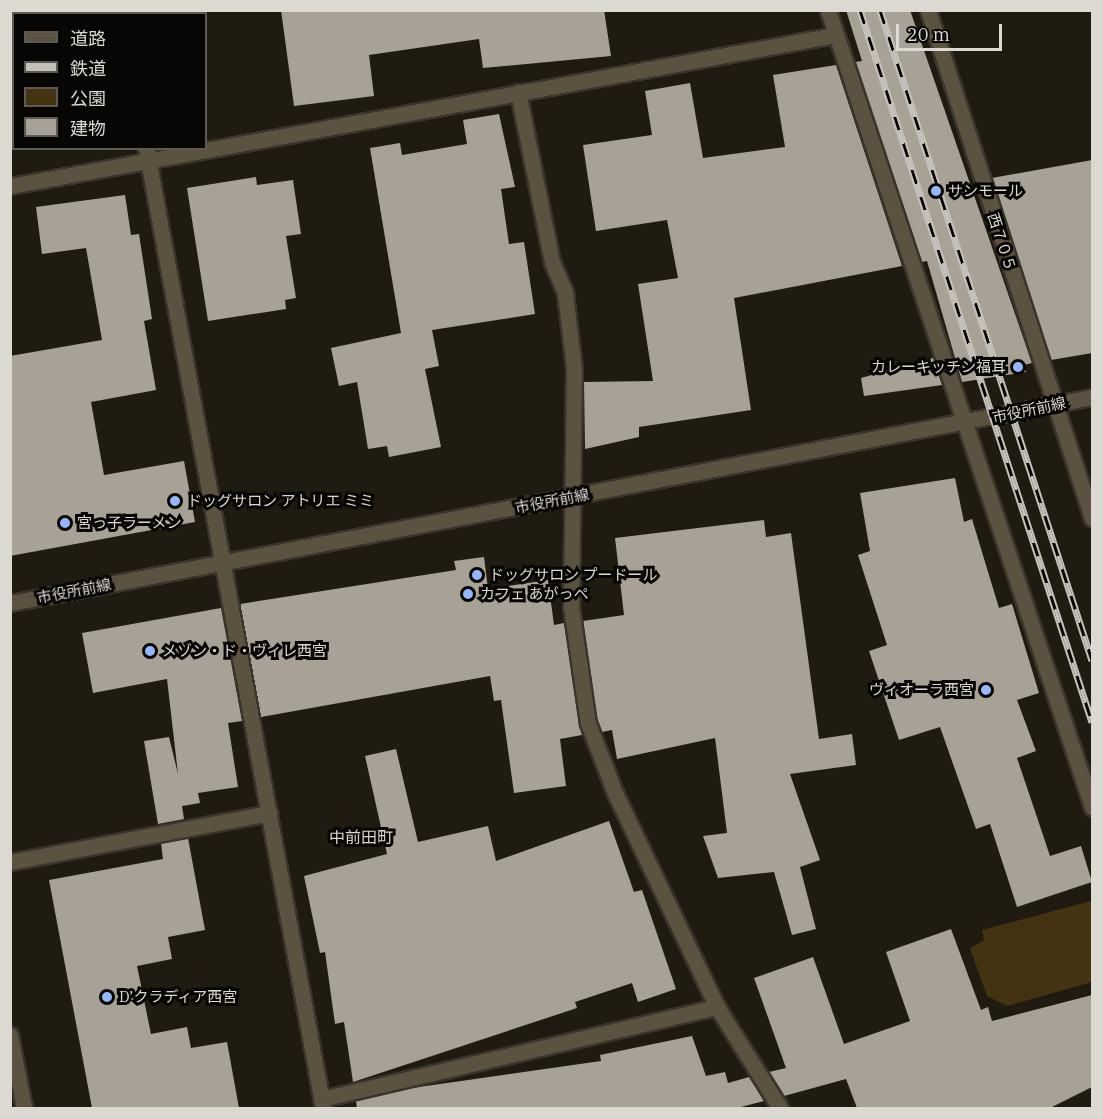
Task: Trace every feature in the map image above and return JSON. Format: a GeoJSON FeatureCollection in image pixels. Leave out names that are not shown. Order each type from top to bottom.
{"type":"FeatureCollection","features":[{"type":"Feature","properties":{"kind":"street"},"geometry":{"type":"LineString","coordinates":[[828,10],[1092,807]]}},
{"type":"Feature","properties":{"kind":"street","name":"西７０５"},"geometry":{"type":"LineString","coordinates":[[928,10],[1092,518]]}},
{"type":"Feature","properties":{"kind":"street"},"geometry":{"type":"LineString","coordinates":[[207,146],[835,35]]}},
{"type":"Feature","properties":{"kind":"street"},"geometry":{"type":"LineString","coordinates":[[518,92],[552,262],[565,293],[574,369],[570,498],[572,607],[588,723],[615,793],[717,1007],[780,1108]]}},
{"type":"Feature","properties":{"kind":"street"},"geometry":{"type":"LineString","coordinates":[[10,186],[183,150]]}},
{"type":"Feature","properties":{"kind":"street"},"geometry":{"type":"LineString","coordinates":[[148,156],[322,1104],[717,1007]]}},
{"type":"Feature","properties":{"kind":"street","name":"市役所前線"},"geometry":{"type":"LineString","coordinates":[[10,603],[1092,397]]}},
{"type":"Feature","properties":{"kind":"street"},"geometry":{"type":"LineString","coordinates":[[10,862],[269,813]]}},
{"type":"Feature","properties":{"kind":"street"},"geometry":{"type":"LineString","coordinates":[[10,1035],[24,1108]]}},
{"type":"Feature","properties":{"kind":"green space"},"geometry":{"type":"Polygon","coordinates":[[[1091,901],[1092,982],[1007,1006],[987,996],[970,948],[984,940],[982,930],[1091,901]]]}},
{"type":"Feature","properties":{"kind":"building"},"geometry":{"type":"Polygon","coordinates":[[[281,10],[604,10],[611,56],[483,68],[479,39],[369,55],[374,96],[294,106],[281,10]]]}},
{"type":"Feature","properties":{"kind":"building","name":"サンモール"},"geometry":{"type":"Polygon","coordinates":[[[846,10],[910,10],[1032,363],[1024,365],[1026,372],[962,382],[927,261],[922,262],[855,62],[862,61],[846,10]]]}},
{"type":"Feature","properties":{"kind":"building"},"geometry":{"type":"Polygon","coordinates":[[[836,65],[902,266],[734,298],[751,410],[639,427],[639,437],[585,449],[584,382],[653,381],[638,284],[678,278],[667,220],[596,231],[583,145],[652,135],[645,91],[690,83],[703,158],[785,147],[773,75],[836,65]]]}},
{"type":"Feature","properties":{"kind":"building"},"geometry":{"type":"Polygon","coordinates":[[[499,114],[515,187],[501,189],[509,244],[524,242],[535,314],[432,330],[439,366],[425,369],[441,447],[389,457],[387,446],[368,449],[357,382],[339,386],[331,348],[401,333],[370,148],[400,143],[402,155],[467,144],[463,120],[499,114]]]}},
{"type":"Feature","properties":{"kind":"building"},"geometry":{"type":"Polygon","coordinates":[[[1092,160],[1092,353],[1051,360],[992,178],[1092,160]]]}},
{"type":"Feature","properties":{"kind":"building"},"geometry":{"type":"Polygon","coordinates":[[[256,177],[257,185],[293,180],[301,234],[286,236],[296,298],[285,300],[286,309],[208,321],[187,188],[256,177]]]}},
{"type":"Feature","properties":{"kind":"building"},"geometry":{"type":"Polygon","coordinates":[[[125,195],[131,235],[139,234],[152,319],[144,321],[156,390],[91,402],[104,475],[184,461],[195,522],[10,556],[10,356],[102,340],[86,248],[42,254],[36,207],[125,195]]]}},
{"type":"Feature","properties":{"kind":"building"},"geometry":{"type":"Polygon","coordinates":[[[933,358],[942,385],[864,396],[861,378],[933,358]]]}},
{"type":"Feature","properties":{"kind":"building"},"geometry":{"type":"Polygon","coordinates":[[[955,478],[964,522],[972,519],[999,608],[1012,604],[1039,693],[1017,700],[1036,751],[1017,758],[1050,856],[1081,846],[1092,882],[1017,907],[990,824],[976,829],[940,727],[899,740],[869,651],[887,645],[858,555],[870,551],[860,493],[955,478]]]}},
{"type":"Feature","properties":{"kind":"building"},"geometry":{"type":"Polygon","coordinates":[[[764,520],[766,537],[791,533],[819,739],[852,734],[856,765],[790,774],[820,860],[800,867],[816,929],[792,935],[774,872],[718,878],[703,836],[727,833],[715,738],[617,759],[612,730],[602,732],[597,721],[583,621],[624,615],[615,538],[764,520]]]}},
{"type":"Feature","properties":{"kind":"building"},"geometry":{"type":"Polygon","coordinates":[[[484,557],[488,589],[548,580],[554,625],[564,623],[582,735],[560,739],[566,786],[514,793],[501,700],[494,701],[490,676],[261,717],[240,604],[456,570],[454,561],[484,557]]]}},
{"type":"Feature","properties":{"kind":"building"},"geometry":{"type":"Polygon","coordinates":[[[221,608],[242,721],[228,723],[238,787],[198,793],[200,803],[182,806],[184,819],[158,824],[144,741],[169,737],[178,774],[167,679],[93,693],[82,633],[221,608]]]}},
{"type":"Feature","properties":{"kind":"building"},"geometry":{"type":"Polygon","coordinates":[[[396,749],[418,842],[488,826],[496,861],[609,821],[634,892],[642,890],[676,989],[638,1002],[632,983],[575,1002],[577,1008],[353,1082],[344,1022],[335,1024],[325,952],[320,953],[304,876],[387,854],[365,756],[396,749]]]}},
{"type":"Feature","properties":{"kind":"building","name":"D’クラディア西宮"},"geometry":{"type":"Polygon","coordinates":[[[188,838],[205,930],[168,937],[172,959],[137,966],[151,1034],[187,1027],[191,1048],[227,1042],[239,1108],[92,1108],[49,880],[163,859],[161,843],[188,838]]]}},
{"type":"Feature","properties":{"kind":"building"},"geometry":{"type":"Polygon","coordinates":[[[951,929],[981,1010],[988,1007],[992,1021],[1092,995],[1092,1087],[1050,1108],[857,1108],[846,1079],[784,1096],[769,1072],[786,1068],[754,978],[813,957],[844,1044],[910,1021],[886,952],[951,929]]]}},
{"type":"Feature","properties":{"kind":"building"},"geometry":{"type":"Polygon","coordinates":[[[692,1036],[706,1076],[725,1072],[728,1083],[749,1077],[764,1101],[737,1108],[357,1108],[356,1101],[412,1088],[601,1061],[600,1055],[692,1036]]]}},
{"type":"Feature","properties":{"kind":"railway"},"geometry":{"type":"LineString","coordinates":[[860,10],[1092,722]]}},
{"type":"Feature","properties":{"kind":"railway"},"geometry":{"type":"LineString","coordinates":[[880,10],[1092,660]]}},
{"type":"Feature","properties":{"kind":"place","name":"サンモール"},"geometry":{"type":"Point","coordinates":[936,191]}},
{"type":"Feature","properties":{"kind":"place","name":"カレーキッチン福耳"},"geometry":{"type":"Point","coordinates":[1018,367]}},
{"type":"Feature","properties":{"kind":"place","name":"ドッグサロン アトリエ ミミ"},"geometry":{"type":"Point","coordinates":[175,501]}},
{"type":"Feature","properties":{"kind":"place","name":"宮っ子ラーメン"},"geometry":{"type":"Point","coordinates":[65,523]}},
{"type":"Feature","properties":{"kind":"place","name":"ドッグサロン プードール"},"geometry":{"type":"Point","coordinates":[477,575]}},
{"type":"Feature","properties":{"kind":"place","name":"カフェ あがっぺ"},"geometry":{"type":"Point","coordinates":[468,594]}},
{"type":"Feature","properties":{"kind":"place","name":"メゾン・ド・ヴィレ西宮"},"geometry":{"type":"Point","coordinates":[150,651]}},
{"type":"Feature","properties":{"kind":"place","name":"ヴィオーラ西宮"},"geometry":{"type":"Point","coordinates":[986,690]}},
{"type":"Feature","properties":{"kind":"place","name":"D’クラディア西宮"},"geometry":{"type":"Point","coordinates":[107,997]}},
{"type":"Feature","properties":{"kind":"district","name":"中前田町"},"geometry":{"type":"Point","coordinates":[361,837]}}]}
